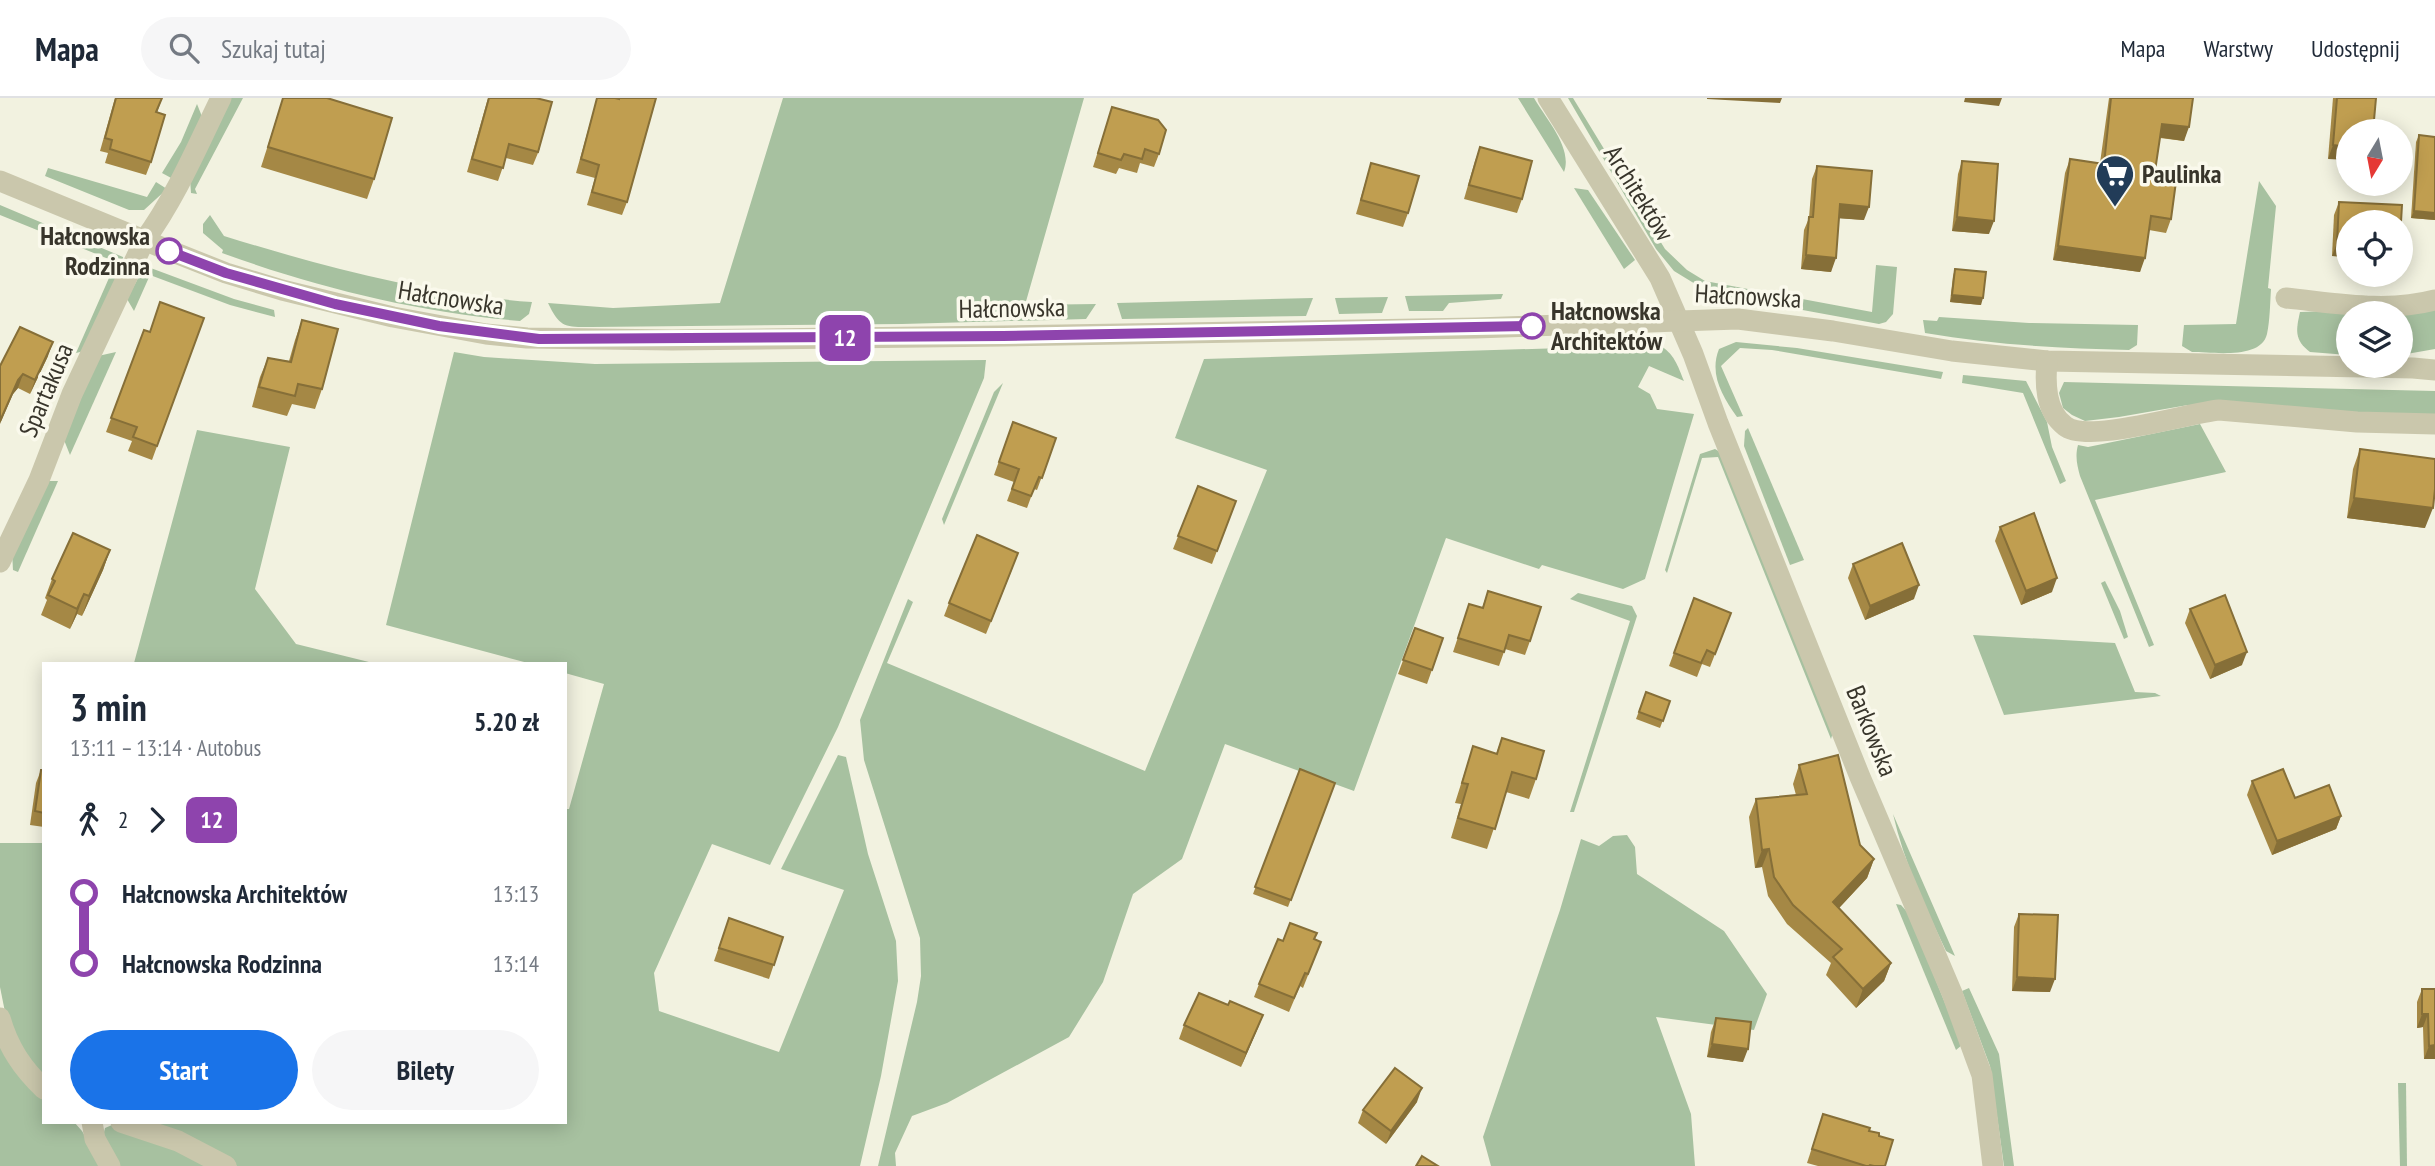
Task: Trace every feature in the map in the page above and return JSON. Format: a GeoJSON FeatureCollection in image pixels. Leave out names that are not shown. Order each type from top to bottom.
{"type":"FeatureCollection","features":[{"type":"Feature","properties":{"kind":"street","name":"Spartakusa"},"geometry":{"type":"LineString","coordinates":[[0,562],[39,480],[72,394],[144,241],[161,218],[221,98]]}},
{"type":"Feature","properties":{"kind":"street","name":"Architektów"},"geometry":{"type":"LineString","coordinates":[[1548,98],[1660,278],[1678,321]]}},
{"type":"Feature","properties":{"kind":"street","name":"Hałcnowska"},"geometry":{"type":"LineString","coordinates":[[0,181],[226,273],[335,304],[439,326],[539,339],[1017,336],[1476,328],[1716,319],[1761,321],[1952,351],[2047,361],[2336,367]]}},
{"type":"Feature","properties":{"kind":"street"},"geometry":{"type":"LineString","coordinates":[[2286,298],[2373,306],[2415,305],[2435,300]]}},
{"type":"Feature","properties":{"kind":"street","name":"Barkowska"},"geometry":{"type":"LineString","coordinates":[[1678,321],[1860,777],[1962,1020],[1982,1075],[1993,1166]]}},
{"type":"Feature","properties":{"kind":"street","name":"Hałcnowska"},"geometry":{"type":"LineString","coordinates":[[2413,368],[2435,360]]}},
{"type":"Feature","properties":{"kind":"street"},"geometry":{"type":"LineString","coordinates":[[2047,361],[2046,386],[2051,406],[2066,428],[2078,432],[2113,430],[2199,412],[2219,411],[2357,422],[2435,424]]}},
{"type":"Feature","properties":{"kind":"street","name":"Hałcnowska"},"geometry":{"type":"LineString","coordinates":[[2413,368],[2435,370]]}},
{"type":"Feature","properties":{"kind":"street"},"geometry":{"type":"LineString","coordinates":[[0,1018],[15,1055],[27,1074],[42,1087]]}},
{"type":"Feature","properties":{"kind":"street"},"geometry":{"type":"LineString","coordinates":[[92,1124],[95,1139],[110,1166]]}},
{"type":"Feature","properties":{"kind":"street"},"geometry":{"type":"LineString","coordinates":[[127,1124],[178,1141],[226,1166]]}},
{"type":"Feature","properties":{"kind":"green space"},"geometry":{"type":"Polygon","coordinates":[[[229,98],[243,98],[195,189],[197,194],[191,193],[190,179],[229,98]]]}},
{"type":"Feature","properties":{"kind":"green space"},"geometry":{"type":"Polygon","coordinates":[[[783,98],[1084,98],[1025,305],[1096,304],[1086,319],[591,327],[569,326],[560,322],[548,303],[613,308],[720,303],[783,98]]]}},
{"type":"Feature","properties":{"kind":"green space"},"geometry":{"type":"Polygon","coordinates":[[[1518,98],[1534,98],[1551,124],[1565,153],[1564,172],[1518,98]]]}},
{"type":"Feature","properties":{"kind":"green space"},"geometry":{"type":"Polygon","coordinates":[[[1568,98],[1573,98],[1665,249],[1687,270],[1705,281],[1872,312],[1876,265],[1897,267],[1893,314],[1886,322],[1879,324],[1710,293],[1674,271],[1656,249],[1568,98]]]}},
{"type":"Feature","properties":{"kind":"green space"},"geometry":{"type":"Polygon","coordinates":[[[197,104],[203,119],[173,179],[162,173],[181,142],[197,104]]]}},
{"type":"Feature","properties":{"kind":"green space"},"geometry":{"type":"Polygon","coordinates":[[[48,168],[147,197],[156,182],[167,189],[144,210],[129,210],[45,176],[48,168]]]}},
{"type":"Feature","properties":{"kind":"green space"},"geometry":{"type":"Polygon","coordinates":[[[2259,181],[2276,206],[2268,288],[2271,289],[2267,334],[2256,348],[2246,351],[2192,352],[2182,346],[2184,325],[2236,324],[2259,181]]]}},
{"type":"Feature","properties":{"kind":"green space"},"geometry":{"type":"Polygon","coordinates":[[[1574,188],[1588,190],[1635,260],[1624,269],[1574,188]]]}},
{"type":"Feature","properties":{"kind":"green space"},"geometry":{"type":"Polygon","coordinates":[[[0,205],[123,257],[124,264],[84,351],[76,353],[116,262],[0,215],[0,205]]]}},
{"type":"Feature","properties":{"kind":"green space"},"geometry":{"type":"Polygon","coordinates":[[[210,215],[224,236],[376,278],[453,293],[532,302],[529,314],[520,321],[406,305],[332,288],[258,266],[222,253],[223,250],[203,233],[203,224],[210,215]]]}},
{"type":"Feature","properties":{"kind":"green space"},"geometry":{"type":"Polygon","coordinates":[[[144,267],[234,299],[274,310],[275,317],[230,305],[150,275],[134,311],[127,299],[144,267]]]}},
{"type":"Feature","properties":{"kind":"green space"},"geometry":{"type":"Polygon","coordinates":[[[1503,294],[1501,299],[1449,303],[1443,311],[1409,311],[1405,296],[1503,294]]]}},
{"type":"Feature","properties":{"kind":"green space"},"geometry":{"type":"Polygon","coordinates":[[[1388,297],[1382,313],[1339,314],[1335,298],[1388,297]]]}},
{"type":"Feature","properties":{"kind":"green space"},"geometry":{"type":"Polygon","coordinates":[[[1313,298],[1306,316],[1122,319],[1117,303],[1313,298]]]}},
{"type":"Feature","properties":{"kind":"green space"},"geometry":{"type":"Polygon","coordinates":[[[2435,308],[2435,349],[2413,353],[2413,311],[2435,308]]]}},
{"type":"Feature","properties":{"kind":"green space"},"geometry":{"type":"Polygon","coordinates":[[[2300,312],[2336,312],[2336,354],[2310,352],[2305,348],[2297,329],[2300,312]]]}},
{"type":"Feature","properties":{"kind":"green space"},"geometry":{"type":"Polygon","coordinates":[[[1939,317],[2029,323],[2138,325],[2137,345],[2129,350],[2052,347],[1925,333],[1923,320],[1937,321],[1939,317]]]}},
{"type":"Feature","properties":{"kind":"green space"},"geometry":{"type":"Polygon","coordinates":[[[1736,342],[1797,348],[1943,372],[1941,379],[1772,350],[1740,348],[1721,366],[1743,416],[1737,417],[1722,393],[1715,367],[1719,349],[1736,342]]]}},
{"type":"Feature","properties":{"kind":"green space"},"geometry":{"type":"Polygon","coordinates":[[[1659,345],[1672,356],[1684,381],[1649,366],[1638,387],[1650,394],[1657,409],[1694,414],[1645,579],[1623,589],[1542,565],[1539,569],[1446,538],[1354,791],[1225,744],[1182,859],[1133,894],[1103,982],[1069,1037],[947,1103],[912,1116],[895,1153],[896,1166],[878,1166],[917,1002],[921,976],[920,938],[864,760],[860,720],[908,599],[913,602],[887,663],[1145,771],[1267,470],[1175,438],[1204,359],[1659,345]]]}},
{"type":"Feature","properties":{"kind":"green space"},"geometry":{"type":"Polygon","coordinates":[[[116,352],[70,455],[64,440],[98,356],[116,352]]]}},
{"type":"Feature","properties":{"kind":"green space"},"geometry":{"type":"Polygon","coordinates":[[[454,352],[484,357],[595,364],[986,360],[984,378],[838,727],[770,865],[712,844],[654,973],[659,1011],[779,1052],[844,890],[781,869],[838,755],[846,757],[868,854],[896,941],[898,981],[881,1076],[860,1166],[237,1166],[144,1124],[567,1124],[567,809],[604,684],[567,674],[567,662],[524,662],[386,625],[454,352]]]}},
{"type":"Feature","properties":{"kind":"green space"},"geometry":{"type":"Polygon","coordinates":[[[1963,375],[2026,381],[2047,422],[2052,447],[2066,481],[2060,484],[2023,393],[1962,383],[1963,375]]]}},
{"type":"Feature","properties":{"kind":"green space"},"geometry":{"type":"Polygon","coordinates":[[[2064,382],[2435,391],[2435,416],[2188,405],[2085,421],[2063,408],[2059,393],[2064,382]]]}},
{"type":"Feature","properties":{"kind":"green space"},"geometry":{"type":"Polygon","coordinates":[[[1003,383],[944,525],[942,519],[994,392],[1003,383]]]}},
{"type":"Feature","properties":{"kind":"green space"},"geometry":{"type":"Polygon","coordinates":[[[2200,424],[2226,472],[2095,500],[2154,645],[2149,647],[2080,476],[2078,445],[2088,447],[2200,424]]]}},
{"type":"Feature","properties":{"kind":"green space"},"geometry":{"type":"Polygon","coordinates":[[[1748,428],[1804,560],[1790,565],[1744,446],[1745,431],[1748,428]]]}},
{"type":"Feature","properties":{"kind":"green space"},"geometry":{"type":"Polygon","coordinates":[[[197,430],[290,447],[255,589],[296,644],[369,662],[134,662],[197,430]]]}},
{"type":"Feature","properties":{"kind":"green space"},"geometry":{"type":"Polygon","coordinates":[[[1715,449],[1720,452],[1833,732],[1831,739],[1718,457],[1702,458],[1667,573],[1665,570],[1700,454],[1715,449]]]}},
{"type":"Feature","properties":{"kind":"green space"},"geometry":{"type":"Polygon","coordinates":[[[46,481],[58,481],[18,572],[13,570],[12,552],[46,481]]]}},
{"type":"Feature","properties":{"kind":"green space"},"geometry":{"type":"Polygon","coordinates":[[[2105,581],[2120,611],[2128,637],[2124,639],[2101,583],[2105,581]]]}},
{"type":"Feature","properties":{"kind":"green space"},"geometry":{"type":"Polygon","coordinates":[[[1578,593],[1632,606],[1637,616],[1574,812],[1570,812],[1630,621],[1570,599],[1578,593]]]}},
{"type":"Feature","properties":{"kind":"green space"},"geometry":{"type":"Polygon","coordinates":[[[1973,635],[2115,643],[2135,692],[2161,696],[2004,715],[1973,635]]]}},
{"type":"Feature","properties":{"kind":"green space"},"geometry":{"type":"Polygon","coordinates":[[[1893,814],[1955,956],[1946,951],[1923,901],[1903,850],[1893,814]]]}},
{"type":"Feature","properties":{"kind":"green space"},"geometry":{"type":"Polygon","coordinates":[[[1627,835],[1635,847],[1637,874],[1724,931],[1767,994],[1754,1030],[1656,1017],[1691,1114],[1695,1166],[1491,1166],[1483,1137],[1560,910],[1581,839],[1599,846],[1613,836],[1627,835]]]}},
{"type":"Feature","properties":{"kind":"green space"},"geometry":{"type":"Polygon","coordinates":[[[0,843],[42,843],[42,1079],[31,1069],[5,1012],[0,987],[0,843]]]}},
{"type":"Feature","properties":{"kind":"green space"},"geometry":{"type":"Polygon","coordinates":[[[1896,904],[1901,905],[1909,914],[1962,1045],[1956,1050],[1896,904]]]}},
{"type":"Feature","properties":{"kind":"green space"},"geometry":{"type":"Polygon","coordinates":[[[1969,988],[1999,1054],[2014,1166],[2004,1166],[1990,1066],[1962,991],[1969,988]]]}},
{"type":"Feature","properties":{"kind":"green space"},"geometry":{"type":"Polygon","coordinates":[[[0,1036],[42,1091],[42,1124],[76,1124],[102,1166],[0,1166],[0,1036]]]}},
{"type":"Feature","properties":{"kind":"green space"},"geometry":{"type":"Polygon","coordinates":[[[2398,1083],[2406,1083],[2407,1166],[2400,1166],[2398,1083]]]}},
{"type":"Feature","properties":{"kind":"green space"},"geometry":{"type":"Polygon","coordinates":[[[112,1125],[214,1166],[118,1166],[103,1136],[105,1128],[112,1125]]]}},
{"type":"Feature","properties":{"kind":"building"},"geometry":{"type":"Polygon","coordinates":[[[116,98],[162,98],[156,112],[165,115],[151,162],[110,149],[112,140],[105,138],[116,98]]]}},
{"type":"Feature","properties":{"kind":"building"},"geometry":{"type":"Polygon","coordinates":[[[283,98],[327,98],[392,118],[374,179],[268,147],[283,98]]]}},
{"type":"Feature","properties":{"kind":"building"},"geometry":{"type":"Polygon","coordinates":[[[489,98],[536,98],[552,102],[538,152],[509,144],[503,168],[472,159],[489,98]]]}},
{"type":"Feature","properties":{"kind":"building"},"geometry":{"type":"Polygon","coordinates":[[[597,98],[656,98],[627,202],[592,192],[599,165],[581,159],[597,98]]]}},
{"type":"Feature","properties":{"kind":"building"},"geometry":{"type":"Polygon","coordinates":[[[2111,98],[2193,98],[2189,127],[2162,124],[2155,171],[2177,174],[2171,219],[2151,216],[2145,258],[2058,246],[2070,159],[2104,164],[2111,98]]]}},
{"type":"Feature","properties":{"kind":"building"},"geometry":{"type":"Polygon","coordinates":[[[2337,98],[2376,98],[2374,119],[2336,119],[2336,145],[2333,145],[2337,98]]]}},
{"type":"Feature","properties":{"kind":"building"},"geometry":{"type":"Polygon","coordinates":[[[1112,107],[1158,120],[1166,130],[1159,154],[1145,149],[1142,159],[1124,154],[1121,160],[1098,153],[1112,107]]]}},
{"type":"Feature","properties":{"kind":"building"},"geometry":{"type":"Polygon","coordinates":[[[2419,135],[2435,137],[2435,213],[2414,211],[2419,135]]]}},
{"type":"Feature","properties":{"kind":"building"},"geometry":{"type":"Polygon","coordinates":[[[1480,147],[1532,161],[1522,199],[1469,185],[1480,147]]]}},
{"type":"Feature","properties":{"kind":"building"},"geometry":{"type":"Polygon","coordinates":[[[1962,161],[1998,164],[1994,221],[1957,217],[1962,161]]]}},
{"type":"Feature","properties":{"kind":"building"},"geometry":{"type":"Polygon","coordinates":[[[1371,163],[1419,176],[1408,213],[1361,200],[1371,163]]]}},
{"type":"Feature","properties":{"kind":"building"},"geometry":{"type":"Polygon","coordinates":[[[1817,166],[1872,171],[1869,207],[1840,204],[1836,258],[1806,255],[1809,217],[1813,217],[1817,166]]]}},
{"type":"Feature","properties":{"kind":"building"},"geometry":{"type":"Polygon","coordinates":[[[2339,202],[2402,205],[2402,210],[2339,210],[2339,202]]]}},
{"type":"Feature","properties":{"kind":"building"},"geometry":{"type":"Polygon","coordinates":[[[1955,269],[1986,272],[1983,298],[1952,295],[1955,269]]]}},
{"type":"Feature","properties":{"kind":"building"},"geometry":{"type":"Polygon","coordinates":[[[160,302],[204,318],[157,446],[133,437],[137,427],[111,418],[144,330],[150,332],[160,302]]]}},
{"type":"Feature","properties":{"kind":"building"},"geometry":{"type":"Polygon","coordinates":[[[302,320],[338,329],[322,389],[298,384],[295,396],[259,387],[268,358],[291,362],[302,320]]]}},
{"type":"Feature","properties":{"kind":"building"},"geometry":{"type":"Polygon","coordinates":[[[20,327],[53,342],[35,380],[23,374],[18,380],[0,421],[0,366],[20,327]]]}},
{"type":"Feature","properties":{"kind":"building"},"geometry":{"type":"Polygon","coordinates":[[[1013,422],[1056,438],[1042,478],[1039,477],[1031,496],[1012,489],[1019,469],[999,462],[1013,422]]]}},
{"type":"Feature","properties":{"kind":"building"},"geometry":{"type":"Polygon","coordinates":[[[2360,449],[2435,459],[2433,508],[2354,498],[2360,449]]]}},
{"type":"Feature","properties":{"kind":"building"},"geometry":{"type":"Polygon","coordinates":[[[1198,486],[1236,501],[1217,551],[1178,536],[1198,486]]]}},
{"type":"Feature","properties":{"kind":"building"},"geometry":{"type":"Polygon","coordinates":[[[2034,513],[2057,578],[2026,591],[2000,527],[2034,513]]]}},
{"type":"Feature","properties":{"kind":"building"},"geometry":{"type":"Polygon","coordinates":[[[73,533],[110,550],[89,596],[84,594],[77,609],[48,595],[55,581],[52,579],[73,533]]]}},
{"type":"Feature","properties":{"kind":"building"},"geometry":{"type":"Polygon","coordinates":[[[977,535],[1018,553],[991,621],[949,603],[977,535]]]}},
{"type":"Feature","properties":{"kind":"building"},"geometry":{"type":"Polygon","coordinates":[[[1902,543],[1919,585],[1870,606],[1853,564],[1902,543]]]}},
{"type":"Feature","properties":{"kind":"building"},"geometry":{"type":"Polygon","coordinates":[[[1488,591],[1541,607],[1530,641],[1509,635],[1504,652],[1458,638],[1469,604],[1483,608],[1488,591]]]}},
{"type":"Feature","properties":{"kind":"building"},"geometry":{"type":"Polygon","coordinates":[[[2225,595],[2247,652],[2215,665],[2190,609],[2225,595]]]}},
{"type":"Feature","properties":{"kind":"building"},"geometry":{"type":"Polygon","coordinates":[[[1694,598],[1731,613],[1715,654],[1707,650],[1701,663],[1674,653],[1694,598]]]}},
{"type":"Feature","properties":{"kind":"building"},"geometry":{"type":"Polygon","coordinates":[[[1415,628],[1443,638],[1432,670],[1403,660],[1415,628]]]}},
{"type":"Feature","properties":{"kind":"building"},"geometry":{"type":"Polygon","coordinates":[[[1646,692],[1670,701],[1663,721],[1639,712],[1646,692]]]}},
{"type":"Feature","properties":{"kind":"building"},"geometry":{"type":"Polygon","coordinates":[[[1502,738],[1544,751],[1536,779],[1512,772],[1495,829],[1458,818],[1468,784],[1462,783],[1473,746],[1497,754],[1502,738]]]}},
{"type":"Feature","properties":{"kind":"building"},"geometry":{"type":"Polygon","coordinates":[[[1838,755],[1860,845],[1874,859],[1833,902],[1891,963],[1863,989],[1833,957],[1842,949],[1793,905],[1774,877],[1769,849],[1762,850],[1756,799],[1807,794],[1799,765],[1838,755]]]}},
{"type":"Feature","properties":{"kind":"building"},"geometry":{"type":"Polygon","coordinates":[[[1300,769],[1335,783],[1291,900],[1255,887],[1300,769]]]}},
{"type":"Feature","properties":{"kind":"building"},"geometry":{"type":"Polygon","coordinates":[[[2283,769],[2295,798],[2329,785],[2341,816],[2277,841],[2252,781],[2283,769]]]}},
{"type":"Feature","properties":{"kind":"building"},"geometry":{"type":"Polygon","coordinates":[[[41,770],[42,770],[42,813],[35,811],[41,770]]]}},
{"type":"Feature","properties":{"kind":"building"},"geometry":{"type":"Polygon","coordinates":[[[2019,914],[2058,915],[2055,979],[2017,977],[2019,914]]]}},
{"type":"Feature","properties":{"kind":"building"},"geometry":{"type":"Polygon","coordinates":[[[729,918],[783,937],[774,965],[719,948],[729,918]]]}},
{"type":"Feature","properties":{"kind":"building"},"geometry":{"type":"Polygon","coordinates":[[[1290,923],[1317,933],[1314,939],[1321,942],[1308,974],[1305,973],[1294,998],[1259,984],[1278,939],[1283,941],[1290,923]]]}},
{"type":"Feature","properties":{"kind":"building"},"geometry":{"type":"Polygon","coordinates":[[[2422,989],[2435,989],[2435,1045],[2429,1046],[2428,1014],[2422,1014],[2422,989]]]}},
{"type":"Feature","properties":{"kind":"building"},"geometry":{"type":"Polygon","coordinates":[[[1199,993],[1228,1005],[1230,1001],[1263,1015],[1246,1053],[1184,1025],[1199,993]]]}},
{"type":"Feature","properties":{"kind":"building"},"geometry":{"type":"Polygon","coordinates":[[[1716,1018],[1751,1022],[1748,1049],[1712,1044],[1716,1018]]]}},
{"type":"Feature","properties":{"kind":"building"},"geometry":{"type":"Polygon","coordinates":[[[1395,1068],[1422,1088],[1391,1131],[1363,1110],[1395,1068]]]}},
{"type":"Feature","properties":{"kind":"building"},"geometry":{"type":"Polygon","coordinates":[[[1823,1114],[1870,1128],[1869,1131],[1893,1140],[1885,1166],[1866,1166],[1812,1149],[1823,1114]]]}},
{"type":"Feature","properties":{"kind":"building"},"geometry":{"type":"Polygon","coordinates":[[[1422,1156],[1438,1166],[1416,1166],[1422,1156]]]}},
{"type":"Feature","properties":{"kind":"bus line","name":"12"},"geometry":{"type":"LineString","coordinates":[[169,251],[226,273],[335,304],[439,326],[539,339],[1003,336],[1532,326]]}},
{"type":"Feature","properties":{"kind":"place","name":"Paulinka"},"geometry":{"type":"Point","coordinates":[2115,208]}},
{"type":"Feature","properties":{"kind":"place","name":"Hałcnowska Rodzinna"},"geometry":{"type":"Point","coordinates":[169,251]}},
{"type":"Feature","properties":{"kind":"place","name":"Hałcnowska Architektów"},"geometry":{"type":"Point","coordinates":[1532,326]}}]}
